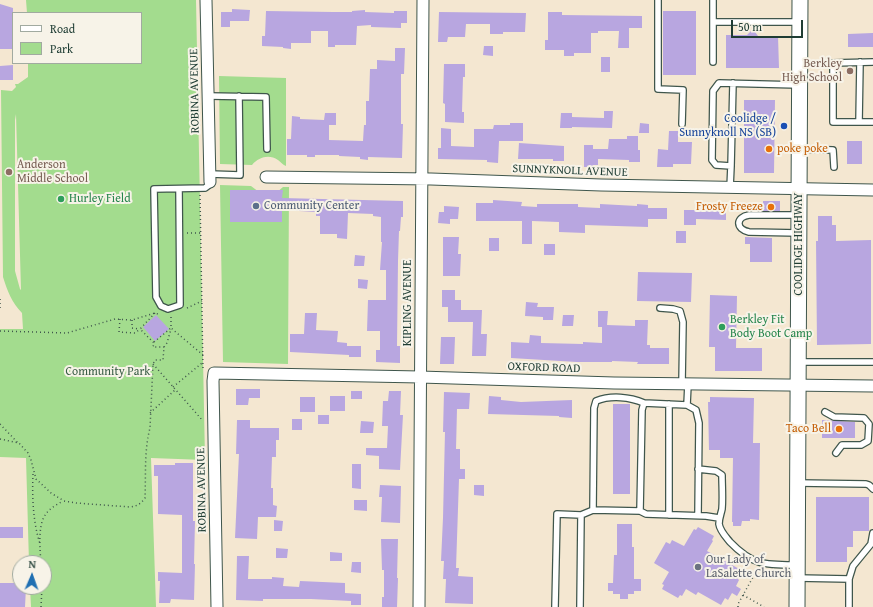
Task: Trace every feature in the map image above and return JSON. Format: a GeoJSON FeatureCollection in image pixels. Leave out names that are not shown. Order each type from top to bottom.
{"type":"FeatureCollection","features":[{"type":"Feature","properties":{"kind":"main road","name":"COOLIDGE HIGHWAY"},"geometry":{"type":"LineString","coordinates":[[797,607],[800,0]]}},
{"type":"Feature","properties":{"kind":"street","name":"ROBINA AVENUE"},"geometry":{"type":"LineString","coordinates":[[206,0],[210,178]]}},
{"type":"Feature","properties":{"kind":"street","name":"KIPLING AVENUE"},"geometry":{"type":"LineString","coordinates":[[419,607],[423,0]]}},
{"type":"Feature","properties":{"kind":"street","name":"SUNNYKNOLL AVENUE"},"geometry":{"type":"LineString","coordinates":[[266,177],[799,190],[873,190]]}},
{"type":"Feature","properties":{"kind":"street","name":"OXFORD ROAD"},"geometry":{"type":"LineString","coordinates":[[214,373],[225,372],[614,383],[873,386]]}},
{"type":"Feature","properties":{"kind":"street","name":"ROBINA AVENUE"},"geometry":{"type":"LineString","coordinates":[[214,373],[217,607]]}},
{"type":"Feature","properties":{"kind":"lane"},"geometry":{"type":"LineString","coordinates":[[658,0],[658,89],[683,90],[682,124]]}},
{"type":"Feature","properties":{"kind":"lane"},"geometry":{"type":"LineString","coordinates":[[713,0],[713,62]]}},
{"type":"Feature","properties":{"kind":"lane"},"geometry":{"type":"LineString","coordinates":[[713,22],[800,22]]}},
{"type":"Feature","properties":{"kind":"lane"},"geometry":{"type":"LineString","coordinates":[[859,122],[860,62]]}},
{"type":"Feature","properties":{"kind":"lane"},"geometry":{"type":"LineString","coordinates":[[873,62],[833,63],[833,122],[873,122]]}},
{"type":"Feature","properties":{"kind":"lane"},"geometry":{"type":"LineString","coordinates":[[731,166],[716,165],[712,160],[713,91],[719,83],[800,85]]}},
{"type":"Feature","properties":{"kind":"lane"},"geometry":{"type":"LineString","coordinates":[[730,188],[733,83]]}},
{"type":"Feature","properties":{"kind":"lane"},"geometry":{"type":"LineString","coordinates":[[209,96],[266,96],[266,149]]}},
{"type":"Feature","properties":{"kind":"lane"},"geometry":{"type":"LineString","coordinates":[[179,189],[180,305],[168,309],[161,306],[156,297],[154,189],[205,188],[209,185],[210,178],[240,175],[239,96]]}},
{"type":"Feature","properties":{"kind":"lane"},"geometry":{"type":"LineString","coordinates":[[799,149],[834,150],[834,167]]}},
{"type":"Feature","properties":{"kind":"lane"},"geometry":{"type":"LineString","coordinates":[[799,215],[749,214],[740,219],[739,223],[740,228],[743,231],[749,232],[799,233]]}},
{"type":"Feature","properties":{"kind":"lane"},"geometry":{"type":"LineString","coordinates":[[660,308],[680,311],[682,316],[687,405]]}},
{"type":"Feature","properties":{"kind":"lane"},"geometry":{"type":"LineString","coordinates":[[798,362],[873,362]]}},
{"type":"Feature","properties":{"kind":"lane"},"geometry":{"type":"LineString","coordinates":[[593,510],[594,408],[596,401],[604,398],[633,398],[644,403],[687,405],[696,410],[699,423],[698,515]]}},
{"type":"Feature","properties":{"kind":"lane"},"geometry":{"type":"LineString","coordinates":[[640,511],[642,410],[644,403]]}},
{"type":"Feature","properties":{"kind":"lane"},"geometry":{"type":"LineString","coordinates":[[669,515],[670,404]]}},
{"type":"Feature","properties":{"kind":"lane"},"geometry":{"type":"LineString","coordinates":[[825,412],[834,417],[864,418],[869,424],[868,441],[861,445],[842,445],[836,452]]}},
{"type":"Feature","properties":{"kind":"lane"},"geometry":{"type":"LineString","coordinates":[[698,469],[716,471],[722,475],[722,510],[719,518],[719,526],[726,537],[741,553],[761,563],[797,571],[849,579]]}},
{"type":"Feature","properties":{"kind":"lane"},"geometry":{"type":"LineString","coordinates":[[798,483],[866,484],[873,489]]}},
{"type":"Feature","properties":{"kind":"lane"},"geometry":{"type":"LineString","coordinates":[[555,607],[557,514],[581,515],[593,510],[640,511],[646,514],[698,515],[719,518]]}},
{"type":"Feature","properties":{"kind":"lane"},"geometry":{"type":"LineString","coordinates":[[580,607],[581,515]]}},
{"type":"Feature","properties":{"kind":"lane"},"geometry":{"type":"LineString","coordinates":[[849,607],[849,579],[853,566],[871,544],[873,533]]}},
{"type":"Feature","properties":{"kind":"path"},"geometry":{"type":"LineString","coordinates":[[179,233],[201,233]]}},
{"type":"Feature","properties":{"kind":"path"},"geometry":{"type":"LineString","coordinates":[[0,299],[0,311]]}},
{"type":"Feature","properties":{"kind":"path"},"geometry":{"type":"LineString","coordinates":[[183,311],[202,301]]}},
{"type":"Feature","properties":{"kind":"path"},"geometry":{"type":"LineString","coordinates":[[0,331],[67,333],[115,319],[132,320],[155,313],[161,315]]}},
{"type":"Feature","properties":{"kind":"path"},"geometry":{"type":"LineString","coordinates":[[120,319],[119,332],[136,333],[155,313]]}},
{"type":"Feature","properties":{"kind":"path"},"geometry":{"type":"LineString","coordinates":[[0,424],[28,453],[36,479],[42,486],[64,501],[130,507],[137,506],[145,498],[146,451],[147,438],[150,428],[153,364],[155,360],[163,360],[164,347],[167,343],[171,328],[171,318],[166,316]]}},
{"type":"Feature","properties":{"kind":"path"},"geometry":{"type":"LineString","coordinates":[[132,320],[132,328],[140,329],[154,343],[153,346],[164,347]]}},
{"type":"Feature","properties":{"kind":"path"},"geometry":{"type":"LineString","coordinates":[[154,343],[171,328]]}},
{"type":"Feature","properties":{"kind":"path"},"geometry":{"type":"LineString","coordinates":[[171,328],[203,355]]}},
{"type":"Feature","properties":{"kind":"path"},"geometry":{"type":"LineString","coordinates":[[173,387],[203,362]]}},
{"type":"Feature","properties":{"kind":"path"},"geometry":{"type":"LineString","coordinates":[[153,364],[205,422]]}},
{"type":"Feature","properties":{"kind":"path"},"geometry":{"type":"LineString","coordinates":[[150,413],[175,390]]}},
{"type":"Feature","properties":{"kind":"path"},"geometry":{"type":"LineString","coordinates":[[0,439],[19,443]]}},
{"type":"Feature","properties":{"kind":"path"},"geometry":{"type":"LineString","coordinates":[[34,472],[34,518],[40,544]]}},
{"type":"Feature","properties":{"kind":"path"},"geometry":{"type":"LineString","coordinates":[[41,555],[40,544],[44,517],[53,507],[64,501]]}},
{"type":"Feature","properties":{"kind":"path"},"geometry":{"type":"LineString","coordinates":[[738,607],[738,604],[761,563]]}},
{"type":"Feature","properties":{"kind":"path"},"geometry":{"type":"LineString","coordinates":[[41,607],[42,595]]}},
{"type":"Feature","properties":{"kind":"path"},"geometry":{"type":"LineString","coordinates":[[743,595],[764,607]]}},
{"type":"Feature","properties":{"kind":"green space","name":"Community Park"},"geometry":{"type":"Polygon","coordinates":[[[26,0],[196,0],[205,460],[151,458],[156,607],[31,607],[30,595],[52,595],[52,555],[29,555],[26,458],[0,457],[0,329],[23,329],[22,313],[10,296],[3,277],[1,90],[12,91],[16,87],[15,84],[18,84],[28,77],[28,64],[142,64],[142,12],[27,12],[26,0]],[[16,114],[15,120],[15,271],[21,290],[16,114]]]}},
{"type":"Feature","properties":{"kind":"green space"},"geometry":{"type":"Polygon","coordinates":[[[219,76],[286,78],[286,166],[275,158],[271,157],[261,158],[252,165],[220,164],[219,76]]]}},
{"type":"Feature","properties":{"kind":"green space"},"geometry":{"type":"Polygon","coordinates":[[[220,185],[251,186],[259,192],[276,193],[283,187],[289,187],[288,364],[223,362],[220,185]]]}},
{"type":"Feature","properties":{"kind":"building"},"geometry":{"type":"Polygon","coordinates":[[[0,4],[13,8],[13,12],[12,49],[0,49],[0,4]]]}},
{"type":"Feature","properties":{"kind":"building"},"geometry":{"type":"Polygon","coordinates":[[[232,9],[250,10],[249,21],[230,21],[230,27],[221,27],[221,12],[232,12],[232,9]]]}},
{"type":"Feature","properties":{"kind":"building"},"geometry":{"type":"Polygon","coordinates":[[[365,10],[365,12],[394,13],[394,11],[407,11],[407,23],[401,23],[401,28],[371,27],[371,25],[357,26],[356,45],[335,45],[335,47],[328,47],[328,31],[311,31],[311,43],[291,43],[291,49],[262,46],[262,36],[265,36],[266,11],[352,12],[365,10]]]}},
{"type":"Feature","properties":{"kind":"building"},"geometry":{"type":"Polygon","coordinates":[[[663,11],[696,11],[696,75],[663,75],[663,11]]]}},
{"type":"Feature","properties":{"kind":"building"},"geometry":{"type":"Polygon","coordinates":[[[439,12],[526,13],[525,32],[503,32],[503,34],[490,34],[490,24],[466,24],[465,37],[448,37],[447,42],[438,42],[439,12]]]}},
{"type":"Feature","properties":{"kind":"building"},"geometry":{"type":"Polygon","coordinates":[[[548,12],[562,12],[562,15],[642,16],[642,28],[629,28],[629,48],[618,48],[619,31],[598,31],[598,33],[591,33],[591,53],[574,53],[574,56],[564,56],[564,50],[545,50],[545,40],[548,40],[548,12]]]}},
{"type":"Feature","properties":{"kind":"building"},"geometry":{"type":"Polygon","coordinates":[[[753,29],[758,36],[778,36],[779,68],[726,68],[726,35],[747,35],[753,29]]]}},
{"type":"Feature","properties":{"kind":"building"},"geometry":{"type":"Polygon","coordinates":[[[873,33],[873,47],[848,47],[848,34],[873,33]]]}},
{"type":"Feature","properties":{"kind":"building"},"geometry":{"type":"Polygon","coordinates":[[[484,46],[493,46],[493,56],[483,55],[484,46]]]}},
{"type":"Feature","properties":{"kind":"building"},"geometry":{"type":"Polygon","coordinates":[[[395,48],[405,48],[404,74],[401,74],[401,124],[403,124],[402,158],[368,157],[368,160],[360,159],[360,157],[339,155],[315,155],[315,157],[307,157],[307,155],[287,155],[287,139],[291,139],[292,116],[300,117],[300,119],[324,120],[325,113],[336,113],[336,125],[329,125],[329,140],[363,141],[364,125],[366,125],[366,101],[369,101],[370,69],[377,69],[377,60],[395,61],[395,48]]]}},
{"type":"Feature","properties":{"kind":"building"},"geometry":{"type":"Polygon","coordinates":[[[601,57],[610,57],[610,72],[601,72],[601,57]]]}},
{"type":"Feature","properties":{"kind":"building"},"geometry":{"type":"Polygon","coordinates":[[[444,64],[465,64],[462,112],[464,112],[464,123],[445,122],[445,104],[443,103],[444,64]]]}},
{"type":"Feature","properties":{"kind":"building"},"geometry":{"type":"Polygon","coordinates":[[[13,65],[13,80],[0,80],[0,66],[13,65]]]}},
{"type":"Feature","properties":{"kind":"building"},"geometry":{"type":"Polygon","coordinates":[[[744,100],[775,100],[774,173],[744,173],[744,100]]]}},
{"type":"Feature","properties":{"kind":"building"},"geometry":{"type":"Polygon","coordinates":[[[604,111],[613,111],[612,128],[560,128],[561,113],[572,113],[572,117],[604,118],[604,111]]]}},
{"type":"Feature","properties":{"kind":"building"},"geometry":{"type":"Polygon","coordinates":[[[510,123],[523,123],[523,141],[499,141],[498,163],[487,162],[487,160],[438,159],[438,148],[441,148],[441,128],[451,129],[451,146],[474,147],[474,129],[493,129],[494,125],[510,125],[510,123]]]}},
{"type":"Feature","properties":{"kind":"building"},"geometry":{"type":"Polygon","coordinates":[[[640,123],[649,124],[649,133],[639,133],[640,123]]]}},
{"type":"Feature","properties":{"kind":"building"},"geometry":{"type":"Polygon","coordinates":[[[669,131],[678,131],[678,142],[692,142],[691,164],[673,164],[673,167],[657,167],[658,149],[668,150],[669,131]]]}},
{"type":"Feature","properties":{"kind":"building"},"geometry":{"type":"Polygon","coordinates":[[[627,136],[638,136],[640,162],[629,162],[629,160],[598,159],[598,165],[593,165],[593,167],[584,167],[584,145],[593,145],[593,149],[608,149],[609,139],[627,139],[627,136]]]}},
{"type":"Feature","properties":{"kind":"building"},"geometry":{"type":"Polygon","coordinates":[[[847,141],[862,141],[862,164],[847,164],[847,141]]]}},
{"type":"Feature","properties":{"kind":"building"},"geometry":{"type":"Polygon","coordinates":[[[519,143],[564,146],[564,161],[553,161],[553,159],[518,159],[519,143]]]}},
{"type":"Feature","properties":{"kind":"building"},"geometry":{"type":"Polygon","coordinates":[[[230,190],[283,190],[282,198],[403,201],[403,217],[401,217],[399,231],[398,261],[397,346],[400,346],[400,363],[376,362],[376,350],[380,350],[380,331],[367,331],[368,300],[386,300],[386,270],[380,270],[382,242],[381,217],[373,216],[373,214],[348,213],[347,239],[337,238],[337,234],[320,234],[320,216],[316,216],[316,212],[282,210],[282,222],[230,222],[230,190]]]}},
{"type":"Feature","properties":{"kind":"building"},"geometry":{"type":"Polygon","coordinates":[[[493,200],[522,202],[521,206],[537,207],[537,204],[578,204],[578,207],[600,208],[600,204],[637,206],[637,204],[648,205],[648,208],[667,208],[667,219],[648,219],[648,227],[585,225],[585,233],[559,232],[559,222],[532,221],[532,244],[522,244],[522,221],[476,221],[476,203],[493,203],[493,200]]]}},
{"type":"Feature","properties":{"kind":"building"},"geometry":{"type":"Polygon","coordinates":[[[763,201],[780,201],[780,211],[763,211],[763,201]]]}},
{"type":"Feature","properties":{"kind":"building"},"geometry":{"type":"Polygon","coordinates":[[[699,203],[726,203],[726,220],[696,219],[696,225],[684,225],[684,210],[699,210],[699,203]]]}},
{"type":"Feature","properties":{"kind":"building"},"geometry":{"type":"Polygon","coordinates":[[[444,206],[459,207],[458,219],[450,219],[450,224],[438,223],[439,212],[444,212],[444,206]]]}},
{"type":"Feature","properties":{"kind":"building"},"geometry":{"type":"Polygon","coordinates":[[[818,216],[832,216],[832,225],[836,225],[836,241],[871,240],[871,344],[817,345],[816,241],[818,241],[818,216]]]}},
{"type":"Feature","properties":{"kind":"building"},"geometry":{"type":"Polygon","coordinates":[[[676,231],[686,231],[686,243],[676,243],[676,231]]]}},
{"type":"Feature","properties":{"kind":"building"},"geometry":{"type":"Polygon","coordinates":[[[443,237],[459,237],[458,254],[461,254],[460,276],[443,276],[443,237]]]}},
{"type":"Feature","properties":{"kind":"building"},"geometry":{"type":"Polygon","coordinates":[[[745,237],[772,238],[772,262],[750,262],[750,244],[745,244],[745,237]]]}},
{"type":"Feature","properties":{"kind":"building"},"geometry":{"type":"Polygon","coordinates":[[[489,238],[499,238],[499,251],[489,251],[489,238]]]}},
{"type":"Feature","properties":{"kind":"building"},"geometry":{"type":"Polygon","coordinates":[[[544,244],[555,244],[555,255],[544,255],[544,244]]]}},
{"type":"Feature","properties":{"kind":"building"},"geometry":{"type":"Polygon","coordinates":[[[355,255],[365,256],[364,266],[354,266],[355,255]]]}},
{"type":"Feature","properties":{"kind":"building"},"geometry":{"type":"Polygon","coordinates":[[[638,272],[692,273],[691,302],[637,301],[638,272]]]}},
{"type":"Feature","properties":{"kind":"building"},"geometry":{"type":"Polygon","coordinates":[[[358,279],[368,280],[367,289],[358,288],[358,279]]]}},
{"type":"Feature","properties":{"kind":"building"},"geometry":{"type":"Polygon","coordinates":[[[442,290],[455,290],[455,300],[461,300],[461,310],[482,310],[481,334],[487,334],[486,356],[472,356],[473,322],[448,322],[448,307],[442,307],[442,290]]]}},
{"type":"Feature","properties":{"kind":"building"},"geometry":{"type":"Polygon","coordinates":[[[710,295],[737,296],[736,348],[762,348],[762,371],[715,371],[715,347],[709,347],[710,295]]]}},
{"type":"Feature","properties":{"kind":"building"},"geometry":{"type":"Polygon","coordinates":[[[526,302],[538,303],[537,307],[554,307],[553,320],[543,320],[543,317],[525,316],[526,302]]]}},
{"type":"Feature","properties":{"kind":"building"},"geometry":{"type":"Polygon","coordinates":[[[598,311],[608,311],[607,325],[635,326],[635,320],[648,320],[647,345],[650,345],[650,348],[669,348],[669,364],[637,364],[638,362],[612,361],[577,362],[511,358],[511,342],[529,343],[530,335],[541,336],[541,343],[602,343],[602,327],[598,327],[598,311]]]}},
{"type":"Feature","properties":{"kind":"building"},"geometry":{"type":"Polygon","coordinates":[[[305,313],[317,313],[316,330],[338,331],[337,342],[347,343],[347,346],[361,346],[361,357],[290,352],[290,334],[304,334],[305,313]]]}},
{"type":"Feature","properties":{"kind":"building"},"geometry":{"type":"Polygon","coordinates":[[[156,315],[169,329],[155,341],[143,327],[156,315]]]}},
{"type":"Feature","properties":{"kind":"building"},"geometry":{"type":"Polygon","coordinates":[[[563,315],[574,315],[573,326],[562,326],[563,315]]]}},
{"type":"Feature","properties":{"kind":"building"},"geometry":{"type":"Polygon","coordinates":[[[441,337],[455,337],[454,364],[440,364],[441,337]]]}},
{"type":"Feature","properties":{"kind":"building"},"geometry":{"type":"Polygon","coordinates":[[[236,389],[260,389],[260,398],[249,398],[248,405],[236,405],[236,389]]]}},
{"type":"Feature","properties":{"kind":"building"},"geometry":{"type":"Polygon","coordinates":[[[351,391],[362,391],[362,399],[351,399],[351,391]]]}},
{"type":"Feature","properties":{"kind":"building"},"geometry":{"type":"Polygon","coordinates":[[[389,391],[401,391],[400,415],[403,415],[400,470],[379,469],[379,456],[366,455],[366,448],[387,448],[388,426],[382,426],[383,401],[388,401],[389,391]]]}},
{"type":"Feature","properties":{"kind":"building"},"geometry":{"type":"Polygon","coordinates":[[[444,392],[470,393],[469,409],[457,409],[456,449],[460,449],[460,469],[465,469],[465,479],[459,479],[456,568],[459,568],[458,576],[473,577],[473,604],[445,603],[446,579],[443,579],[444,561],[441,561],[445,432],[443,432],[444,392]]]}},
{"type":"Feature","properties":{"kind":"building"},"geometry":{"type":"Polygon","coordinates":[[[330,396],[345,396],[345,411],[330,411],[330,396]]]}},
{"type":"Feature","properties":{"kind":"building"},"geometry":{"type":"Polygon","coordinates":[[[489,396],[501,397],[501,400],[521,402],[572,400],[572,418],[559,416],[488,414],[489,396]]]}},
{"type":"Feature","properties":{"kind":"building"},"geometry":{"type":"Polygon","coordinates":[[[300,397],[315,397],[315,412],[300,412],[300,397]]]}},
{"type":"Feature","properties":{"kind":"building"},"geometry":{"type":"Polygon","coordinates":[[[710,397],[754,398],[753,443],[760,443],[759,520],[750,519],[750,521],[742,521],[741,526],[733,526],[732,522],[733,458],[720,458],[720,450],[709,450],[708,402],[710,402],[710,397]]]}},
{"type":"Feature","properties":{"kind":"building"},"geometry":{"type":"Polygon","coordinates":[[[613,404],[630,404],[630,494],[613,494],[613,404]]]}},
{"type":"Feature","properties":{"kind":"building"},"geometry":{"type":"Polygon","coordinates":[[[318,415],[329,415],[329,424],[318,424],[318,415]]]}},
{"type":"Feature","properties":{"kind":"building"},"geometry":{"type":"Polygon","coordinates":[[[292,419],[302,419],[302,430],[292,430],[292,419]]]}},
{"type":"Feature","properties":{"kind":"building"},"geometry":{"type":"Polygon","coordinates":[[[237,420],[250,420],[250,428],[279,428],[279,440],[276,440],[276,457],[272,457],[271,488],[273,488],[273,505],[277,506],[276,517],[258,517],[257,539],[235,538],[239,454],[236,454],[237,420]]]}},
{"type":"Feature","properties":{"kind":"building","name":"Taco Bell"},"geometry":{"type":"Polygon","coordinates":[[[822,420],[855,422],[855,438],[822,438],[822,420]]]}},
{"type":"Feature","properties":{"kind":"building"},"geometry":{"type":"Polygon","coordinates":[[[361,421],[374,422],[373,433],[360,433],[361,421]]]}},
{"type":"Feature","properties":{"kind":"building"},"geometry":{"type":"Polygon","coordinates":[[[175,463],[193,463],[193,521],[195,521],[194,600],[171,599],[170,603],[159,603],[160,581],[158,581],[158,572],[182,573],[182,515],[158,514],[158,476],[154,476],[154,465],[175,465],[175,463]]]}},
{"type":"Feature","properties":{"kind":"building"},"geometry":{"type":"Polygon","coordinates":[[[352,464],[361,464],[361,489],[352,488],[352,464]]]}},
{"type":"Feature","properties":{"kind":"building"},"geometry":{"type":"Polygon","coordinates":[[[380,485],[401,486],[400,523],[381,522],[382,497],[379,497],[380,485]]]}},
{"type":"Feature","properties":{"kind":"building"},"geometry":{"type":"Polygon","coordinates":[[[474,485],[484,485],[484,496],[474,495],[474,485]]]}},
{"type":"Feature","properties":{"kind":"building"},"geometry":{"type":"Polygon","coordinates":[[[816,497],[869,497],[869,531],[853,531],[853,547],[847,547],[847,562],[816,562],[816,497]]]}},
{"type":"Feature","properties":{"kind":"building"},"geometry":{"type":"Polygon","coordinates":[[[354,500],[367,500],[367,511],[354,510],[354,500]]]}},
{"type":"Feature","properties":{"kind":"building"},"geometry":{"type":"Polygon","coordinates":[[[274,520],[283,521],[282,531],[274,531],[274,520]]]}},
{"type":"Feature","properties":{"kind":"building"},"geometry":{"type":"Polygon","coordinates":[[[617,524],[632,524],[634,579],[641,579],[641,591],[634,591],[634,594],[628,594],[628,599],[620,599],[620,594],[613,594],[613,591],[608,591],[608,583],[613,583],[614,555],[617,555],[617,524]]]}},
{"type":"Feature","properties":{"kind":"building"},"geometry":{"type":"Polygon","coordinates":[[[0,527],[23,527],[23,538],[0,538],[0,527]]]}},
{"type":"Feature","properties":{"kind":"building","name":"Our Lady of LaSalette Church"},"geometry":{"type":"Polygon","coordinates":[[[698,527],[714,536],[713,541],[707,551],[741,570],[737,578],[739,580],[736,586],[741,589],[737,596],[732,593],[728,600],[725,598],[721,605],[698,592],[696,595],[686,589],[682,596],[680,595],[678,598],[662,589],[664,585],[662,584],[669,572],[654,563],[666,542],[670,544],[672,540],[684,546],[694,529],[696,530],[698,527]]]}},
{"type":"Feature","properties":{"kind":"building"},"geometry":{"type":"Polygon","coordinates":[[[381,539],[398,539],[397,607],[382,607],[382,597],[384,597],[384,570],[382,570],[381,539]]]}},
{"type":"Feature","properties":{"kind":"building"},"geometry":{"type":"Polygon","coordinates":[[[276,548],[288,549],[287,558],[276,558],[276,548]]]}},
{"type":"Feature","properties":{"kind":"building"},"geometry":{"type":"Polygon","coordinates":[[[330,552],[342,553],[342,561],[330,561],[330,552]]]}},
{"type":"Feature","properties":{"kind":"building"},"geometry":{"type":"Polygon","coordinates":[[[237,556],[249,556],[248,579],[272,579],[272,577],[284,578],[283,586],[299,587],[300,581],[345,583],[345,593],[361,594],[361,605],[351,605],[351,601],[311,599],[263,599],[263,601],[236,600],[237,556]]]}},
{"type":"Feature","properties":{"kind":"building"},"geometry":{"type":"Polygon","coordinates":[[[352,562],[361,562],[361,573],[351,572],[352,562]]]}},
{"type":"Feature","properties":{"kind":"building"},"geometry":{"type":"Polygon","coordinates":[[[0,583],[12,583],[12,595],[26,595],[25,607],[0,607],[0,583]]]}},
{"type":"Feature","properties":{"kind":"place","name":"Berkley High School"},"geometry":{"type":"Point","coordinates":[850,71]}},
{"type":"Feature","properties":{"kind":"place","name":"Coolidge / Sunnyknoll NS (SB)"},"geometry":{"type":"Point","coordinates":[784,126]}},
{"type":"Feature","properties":{"kind":"place","name":"poke poke"},"geometry":{"type":"Point","coordinates":[769,149]}},
{"type":"Feature","properties":{"kind":"place","name":"Anderson Middle School"},"geometry":{"type":"Point","coordinates":[9,172]}},
{"type":"Feature","properties":{"kind":"place","name":"Hurley Field"},"geometry":{"type":"Point","coordinates":[61,199]}},
{"type":"Feature","properties":{"kind":"place","name":"Community Center"},"geometry":{"type":"Point","coordinates":[256,206]}},
{"type":"Feature","properties":{"kind":"place","name":"Frosty Freeze"},"geometry":{"type":"Point","coordinates":[771,207]}},
{"type":"Feature","properties":{"kind":"place","name":"Berkley Fit Body Boot Camp"},"geometry":{"type":"Point","coordinates":[722,327]}},
{"type":"Feature","properties":{"kind":"place","name":"Taco Bell"},"geometry":{"type":"Point","coordinates":[839,429]}},
{"type":"Feature","properties":{"kind":"place","name":"Our Lady of LaSalette Church"},"geometry":{"type":"Point","coordinates":[698,567]}}]}
